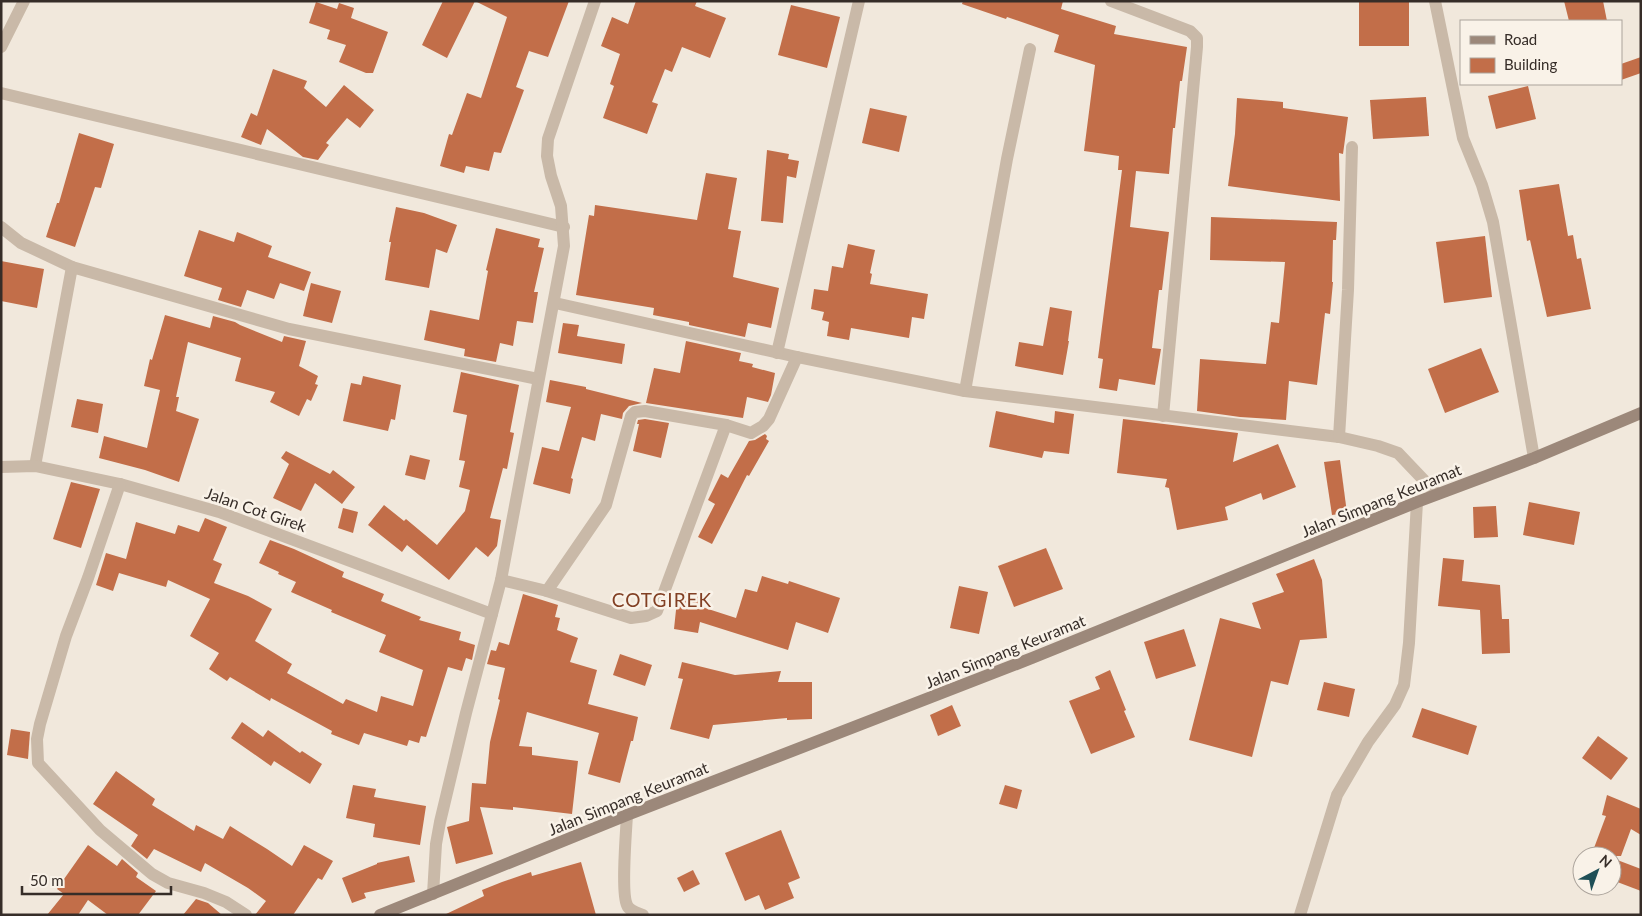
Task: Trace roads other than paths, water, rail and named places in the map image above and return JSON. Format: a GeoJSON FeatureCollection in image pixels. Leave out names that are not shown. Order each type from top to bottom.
{"type":"FeatureCollection","features":[{"type":"Feature","properties":{"kind":"main road","name":"Jalan Simpang Keuramat"},"geometry":{"type":"LineString","coordinates":[[380,915],[627,815],[1032,658],[1437,494],[1534,458],[1641,413]]}},
{"type":"Feature","properties":{"kind":"street"},"geometry":{"type":"LineString","coordinates":[[1,47],[24,1]]}},
{"type":"Feature","properties":{"kind":"street"},"geometry":{"type":"LineString","coordinates":[[434,894],[436,844],[440,822],[501,580],[564,246],[561,206],[551,176],[547,156],[548,138],[595,1]]}},
{"type":"Feature","properties":{"kind":"street"},"geometry":{"type":"LineString","coordinates":[[777,353],[859,1]]}},
{"type":"Feature","properties":{"kind":"street"},"geometry":{"type":"LineString","coordinates":[[1111,1],[1190,31],[1196,38],[1197,47],[1163,416]]}},
{"type":"Feature","properties":{"kind":"street"},"geometry":{"type":"LineString","coordinates":[[1435,1],[1463,138],[1482,185],[1493,222],[1534,458]]}},
{"type":"Feature","properties":{"kind":"street"},"geometry":{"type":"LineString","coordinates":[[965,390],[1007,159],[1030,49]]}},
{"type":"Feature","properties":{"kind":"street"},"geometry":{"type":"LineString","coordinates":[[1,93],[564,227]]}},
{"type":"Feature","properties":{"kind":"street"},"geometry":{"type":"LineString","coordinates":[[1339,437],[1348,290],[1352,147]]}},
{"type":"Feature","properties":{"kind":"street"},"geometry":{"type":"LineString","coordinates":[[1,227],[21,243],[72,267],[289,329],[538,378]]}},
{"type":"Feature","properties":{"kind":"street"},"geometry":{"type":"LineString","coordinates":[[35,466],[72,267]]}},
{"type":"Feature","properties":{"kind":"street"},"geometry":{"type":"LineString","coordinates":[[554,303],[777,353],[965,390],[1339,437],[1378,446],[1398,453],[1437,494]]}},
{"type":"Feature","properties":{"kind":"street"},"geometry":{"type":"LineString","coordinates":[[547,591],[582,544],[606,505],[631,416],[635,412],[645,411],[726,425],[751,433],[763,426],[769,419],[797,357]]}},
{"type":"Feature","properties":{"kind":"street"},"geometry":{"type":"LineString","coordinates":[[501,580],[547,591],[631,618],[646,616],[657,611],[726,425]]}},
{"type":"Feature","properties":{"kind":"street","name":"Jalan Cot Girek"},"geometry":{"type":"LineString","coordinates":[[1,467],[35,466],[120,484],[219,512],[492,614]]}},
{"type":"Feature","properties":{"kind":"street"},"geometry":{"type":"LineString","coordinates":[[120,484],[66,636],[40,724],[37,739],[38,763],[100,830],[152,874],[168,882],[220,899],[246,915]]}},
{"type":"Feature","properties":{"kind":"street"},"geometry":{"type":"LineString","coordinates":[[1300,915],[1337,795],[1368,742],[1396,705],[1404,686],[1409,643],[1417,502]]}},
{"type":"Feature","properties":{"kind":"street"},"geometry":{"type":"LineString","coordinates":[[627,815],[626,905],[628,908],[643,915]]}},
{"type":"Feature","properties":{"kind":"district","name":"COTGIREK"},"geometry":{"type":"Point","coordinates":[662,599]}}]}
